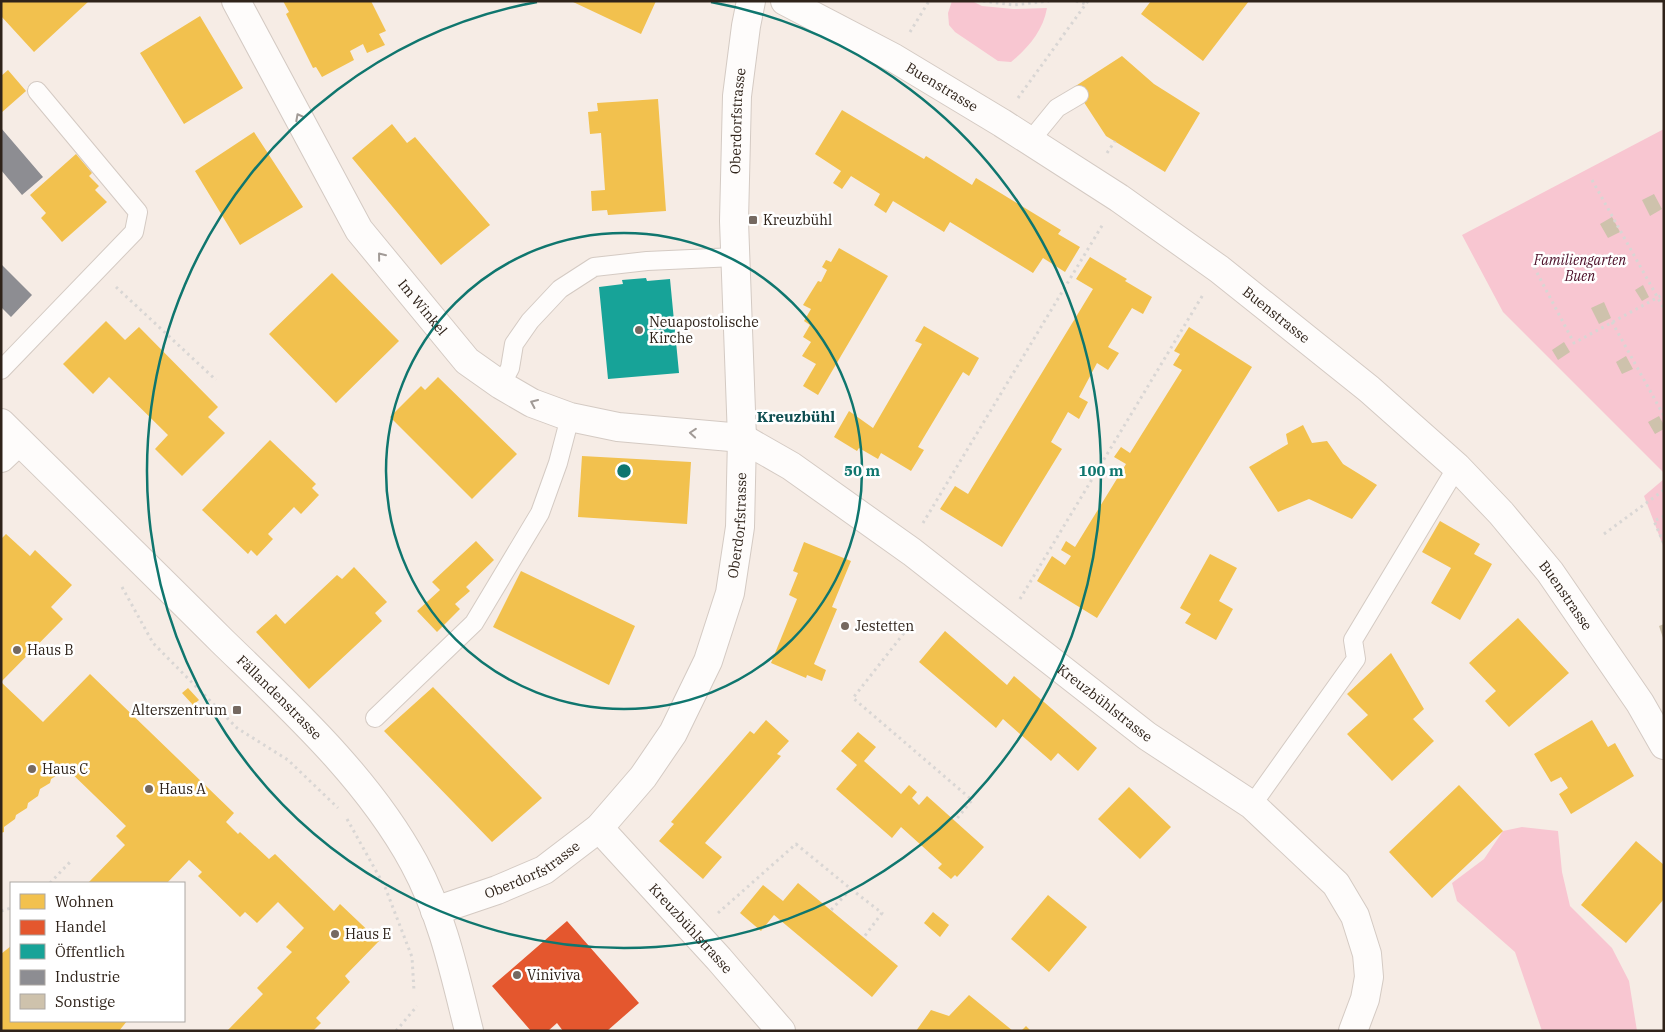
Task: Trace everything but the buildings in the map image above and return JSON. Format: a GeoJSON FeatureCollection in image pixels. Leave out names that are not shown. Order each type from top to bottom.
{"type":"FeatureCollection","features":[{"type":"Feature","properties":{"kind":"street","name":"Im Winkel"},"geometry":{"type":"LineString","coordinates":[[236,1],[359,230],[467,361],[532,402],[570,417],[618,427],[742,438]]}},
{"type":"Feature","properties":{"kind":"street","name":"Oberdorfstrasse"},"geometry":{"type":"LineString","coordinates":[[435,911],[497,890],[544,870],[599,828],[643,777],[673,733],[708,660],[730,593],[740,527],[742,438],[734,221],[737,96],[751,1]]}},
{"type":"Feature","properties":{"kind":"street","name":"Buenstrasse"},"geometry":{"type":"LineString","coordinates":[[785,1],[894,58],[1002,123],[1119,198],[1219,268],[1369,389],[1457,467],[1501,513],[1550,572],[1640,704],[1664,745]]}},
{"type":"Feature","properties":{"kind":"street","name":"Kreuzbühlstrasse"},"geometry":{"type":"LineString","coordinates":[[742,438],[791,466],[907,549],[1147,736],[1252,805],[1336,884],[1355,916],[1367,954],[1369,977],[1365,999],[1354,1031]]}},
{"type":"Feature","properties":{"kind":"street","name":"Fällandenstrasse"},"geometry":{"type":"LineString","coordinates":[[7,441],[287,704],[343,763],[368,794],[414,864],[435,911],[469,1031]]}},
{"type":"Feature","properties":{"kind":"street","name":"Kreuzbühlstrasse"},"geometry":{"type":"LineString","coordinates":[[599,828],[781,1031]]}},
{"type":"Feature","properties":{"kind":"lane"},"geometry":{"type":"LineString","coordinates":[[1,370],[134,232],[138,212],[37,90]]}},
{"type":"Feature","properties":{"kind":"lane"},"geometry":{"type":"LineString","coordinates":[[1030,141],[1057,108],[1079,95]]}},
{"type":"Feature","properties":{"kind":"lane"},"geometry":{"type":"LineString","coordinates":[[501,384],[510,368],[514,344],[530,321],[560,289],[594,268],[646,261],[735,257]]}},
{"type":"Feature","properties":{"kind":"lane"},"geometry":{"type":"LineString","coordinates":[[374,718],[474,623],[540,513],[558,464],[570,417]]}},
{"type":"Feature","properties":{"kind":"lane"},"geometry":{"type":"LineString","coordinates":[[1252,805],[1356,659],[1353,640],[1457,467]]}},
{"type":"Feature","properties":{"kind":"path"},"geometry":{"type":"LineString","coordinates":[[894,58],[929,1]]}},
{"type":"Feature","properties":{"kind":"path"},"geometry":{"type":"LineString","coordinates":[[983,1],[1014,5],[1049,1]]}},
{"type":"Feature","properties":{"kind":"path"},"geometry":{"type":"LineString","coordinates":[[1002,123],[1087,3],[1076,1]]}},
{"type":"Feature","properties":{"kind":"path"},"geometry":{"type":"LineString","coordinates":[[1592,180],[1664,309]]}},
{"type":"Feature","properties":{"kind":"path"},"geometry":{"type":"LineString","coordinates":[[907,549],[1119,198]]}},
{"type":"Feature","properties":{"kind":"path"},"geometry":{"type":"LineString","coordinates":[[1004,625],[1219,268]]}},
{"type":"Feature","properties":{"kind":"path"},"geometry":{"type":"LineString","coordinates":[[1534,268],[1574,343],[1664,294]]}},
{"type":"Feature","properties":{"kind":"path"},"geometry":{"type":"LineString","coordinates":[[98,270],[216,380]]}},
{"type":"Feature","properties":{"kind":"path"},"geometry":{"type":"LineString","coordinates":[[1612,322],[1664,416]]}},
{"type":"Feature","properties":{"kind":"path"},"geometry":{"type":"LineString","coordinates":[[1604,534],[1664,490]]}},
{"type":"Feature","properties":{"kind":"path"},"geometry":{"type":"LineString","coordinates":[[1664,516],[1654,521],[1664,544]]}},
{"type":"Feature","properties":{"kind":"path"},"geometry":{"type":"LineString","coordinates":[[119,581],[153,642],[237,728],[288,760],[344,814],[385,887],[412,957],[414,991]]}},
{"type":"Feature","properties":{"kind":"path"},"geometry":{"type":"LineString","coordinates":[[908,628],[853,698],[972,800],[955,821]]}},
{"type":"Feature","properties":{"kind":"path"},"geometry":{"type":"LineString","coordinates":[[695,933],[796,844],[882,913],[864,937]]}},
{"type":"Feature","properties":{"kind":"path"},"geometry":{"type":"LineString","coordinates":[[51,882],[70,862]]}},
{"type":"Feature","properties":{"kind":"path"},"geometry":{"type":"LineString","coordinates":[[831,910],[850,888]]}},
{"type":"Feature","properties":{"kind":"path"},"geometry":{"type":"LineString","coordinates":[[396,1031],[417,1006]]}},
{"type":"Feature","properties":{"kind":"green space"},"geometry":{"type":"Polygon","coordinates":[[[952,1],[972,1],[982,6],[1013,9],[1047,8],[1042,24],[1034,38],[1011,62],[998,61],[955,32],[949,25],[948,13],[952,1]]]}},
{"type":"Feature","properties":{"kind":"green space","name":"Familiengarten Buen"},"geometry":{"type":"Polygon","coordinates":[[[1664,129],[1664,473],[1503,312],[1462,235],[1664,129]]]}},
{"type":"Feature","properties":{"kind":"green space"},"geometry":{"type":"Polygon","coordinates":[[[1664,479],[1664,548],[1644,496],[1664,479]]]}},
{"type":"Feature","properties":{"kind":"green space"},"geometry":{"type":"Polygon","coordinates":[[[1522,827],[1558,831],[1562,872],[1570,906],[1612,948],[1629,981],[1637,1031],[1542,1031],[1515,952],[1457,901],[1452,883],[1484,859],[1503,831],[1522,827]]]}},
{"type":"Feature","properties":{"kind":"place","name":"Kreuzbühl"},"geometry":{"type":"Point","coordinates":[753,220]}},
{"type":"Feature","properties":{"kind":"place","name":"Neuapostolische Kirche"},"geometry":{"type":"Point","coordinates":[639,330]}},
{"type":"Feature","properties":{"kind":"place","name":"Jestetten"},"geometry":{"type":"Point","coordinates":[845,626]}},
{"type":"Feature","properties":{"kind":"place","name":"Haus B"},"geometry":{"type":"Point","coordinates":[17,650]}},
{"type":"Feature","properties":{"kind":"place","name":"Alterszentrum"},"geometry":{"type":"Point","coordinates":[237,710]}},
{"type":"Feature","properties":{"kind":"place","name":"Haus C"},"geometry":{"type":"Point","coordinates":[32,769]}},
{"type":"Feature","properties":{"kind":"place","name":"Haus A"},"geometry":{"type":"Point","coordinates":[149,789]}},
{"type":"Feature","properties":{"kind":"place","name":"Haus E"},"geometry":{"type":"Point","coordinates":[335,934]}},
{"type":"Feature","properties":{"kind":"place","name":"Viniviva"},"geometry":{"type":"Point","coordinates":[517,975]}},
{"type":"Feature","properties":{"kind":"district","name":"Kreuzbühl"},"geometry":{"type":"Point","coordinates":[796,417]}}]}
